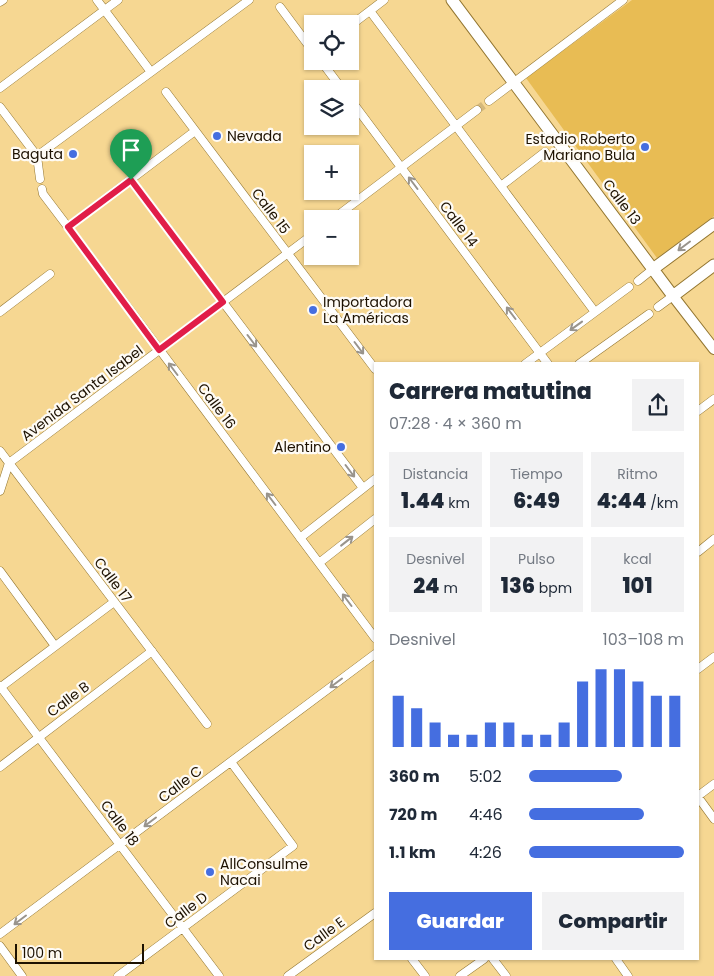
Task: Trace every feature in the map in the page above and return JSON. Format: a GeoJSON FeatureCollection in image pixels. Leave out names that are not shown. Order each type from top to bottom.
{"type":"FeatureCollection","features":[{"type":"Feature","properties":{"kind":"main road","name":"Calle 13"},"geometry":{"type":"LineString","coordinates":[[452,0],[673,296]]}},
{"type":"Feature","properties":{"kind":"main road"},"geometry":{"type":"LineString","coordinates":[[653,269],[714,224]]}},
{"type":"Feature","properties":{"kind":"main road"},"geometry":{"type":"LineString","coordinates":[[673,296],[714,265]]}},
{"type":"Feature","properties":{"kind":"street"},"geometry":{"type":"LineString","coordinates":[[96,0],[151,72]]}},
{"type":"Feature","properties":{"kind":"street"},"geometry":{"type":"LineString","coordinates":[[0,88],[118,0]]}},
{"type":"Feature","properties":{"kind":"street"},"geometry":{"type":"LineString","coordinates":[[37,156],[249,0]]}},
{"type":"Feature","properties":{"kind":"street"},"geometry":{"type":"LineString","coordinates":[[359,19],[384,0]]}},
{"type":"Feature","properties":{"kind":"street"},"geometry":{"type":"LineString","coordinates":[[489,101],[623,0]]}},
{"type":"Feature","properties":{"kind":"street"},"geometry":{"type":"LineString","coordinates":[[280,7],[304,39]]}},
{"type":"Feature","properties":{"kind":"street"},"geometry":{"type":"LineString","coordinates":[[370,11],[595,312]]}},
{"type":"Feature","properties":{"kind":"street","name":"Calle 15"},"geometry":{"type":"LineString","coordinates":[[166,92],[374,369]]}},
{"type":"Feature","properties":{"kind":"street"},"geometry":{"type":"LineString","coordinates":[[0,108],[37,156],[40,179]]}},
{"type":"Feature","properties":{"kind":"street"},"geometry":{"type":"LineString","coordinates":[[345,210],[477,110]]}},
{"type":"Feature","properties":{"kind":"street","name":"Calle 14"},"geometry":{"type":"LineString","coordinates":[[359,112],[547,362]]}},
{"type":"Feature","properties":{"kind":"street"},"geometry":{"type":"LineString","coordinates":[[68,227],[195,131]]}},
{"type":"Feature","properties":{"kind":"street"},"geometry":{"type":"LineString","coordinates":[[501,186],[545,152]]}},
{"type":"Feature","properties":{"kind":"street"},"geometry":{"type":"LineString","coordinates":[[131,180],[363,488]]}},
{"type":"Feature","properties":{"kind":"street","name":"Calle 16"},"geometry":{"type":"LineString","coordinates":[[42,189],[43,194],[374,637]]}},
{"type":"Feature","properties":{"kind":"street","name":"Avenida Santa Isabel"},"geometry":{"type":"LineString","coordinates":[[9,463],[304,240]]}},
{"type":"Feature","properties":{"kind":"street"},"geometry":{"type":"LineString","coordinates":[[638,281],[653,269]]}},
{"type":"Feature","properties":{"kind":"street"},"geometry":{"type":"LineString","coordinates":[[0,312],[50,274]]}},
{"type":"Feature","properties":{"kind":"street"},"geometry":{"type":"LineString","coordinates":[[528,362],[629,287]]}},
{"type":"Feature","properties":{"kind":"street"},"geometry":{"type":"LineString","coordinates":[[658,307],[673,296]]}},
{"type":"Feature","properties":{"kind":"street","name":"Calle 13"},"geometry":{"type":"LineString","coordinates":[[673,296],[714,349]]}},
{"type":"Feature","properties":{"kind":"street"},"geometry":{"type":"LineString","coordinates":[[582,362],[649,314]]}},
{"type":"Feature","properties":{"kind":"street"},"geometry":{"type":"LineString","coordinates":[[699,410],[714,399]]}},
{"type":"Feature","properties":{"kind":"street","name":"Calle 17"},"geometry":{"type":"LineString","coordinates":[[0,451],[207,724]]}},
{"type":"Feature","properties":{"kind":"street"},"geometry":{"type":"LineString","coordinates":[[1,486],[9,463]]}},
{"type":"Feature","properties":{"kind":"street"},"geometry":{"type":"LineString","coordinates":[[300,538],[374,480]]}},
{"type":"Feature","properties":{"kind":"street"},"geometry":{"type":"LineString","coordinates":[[319,563],[374,520]]}},
{"type":"Feature","properties":{"kind":"street"},"geometry":{"type":"LineString","coordinates":[[699,551],[714,540]]}},
{"type":"Feature","properties":{"kind":"street"},"geometry":{"type":"LineString","coordinates":[[0,571],[55,646]]}},
{"type":"Feature","properties":{"kind":"street"},"geometry":{"type":"LineString","coordinates":[[0,686],[114,602]]}},
{"type":"Feature","properties":{"kind":"street","name":"Calle B"},"geometry":{"type":"LineString","coordinates":[[0,767],[152,651]]}},
{"type":"Feature","properties":{"kind":"street","name":"Calle C"},"geometry":{"type":"LineString","coordinates":[[0,934],[374,655]]}},
{"type":"Feature","properties":{"kind":"street"},"geometry":{"type":"LineString","coordinates":[[699,669],[714,657]]}},
{"type":"Feature","properties":{"kind":"street","name":"Calle 18"},"geometry":{"type":"LineString","coordinates":[[0,686],[219,976]]}},
{"type":"Feature","properties":{"kind":"street","name":"Calle D"},"geometry":{"type":"LineString","coordinates":[[118,976],[293,846],[231,762]]}},
{"type":"Feature","properties":{"kind":"street"},"geometry":{"type":"LineString","coordinates":[[699,796],[714,784]]}},
{"type":"Feature","properties":{"kind":"street"},"geometry":{"type":"LineString","coordinates":[[699,798],[714,819]]}},
{"type":"Feature","properties":{"kind":"street","name":"Calle E"},"geometry":{"type":"LineString","coordinates":[[288,976],[374,913]]}},
{"type":"Feature","properties":{"kind":"street"},"geometry":{"type":"LineString","coordinates":[[0,946],[22,976]]}},
{"type":"Feature","properties":{"kind":"street"},"geometry":{"type":"LineString","coordinates":[[413,960],[425,976]]}},
{"type":"Feature","properties":{"kind":"street"},"geometry":{"type":"LineString","coordinates":[[460,976],[483,960]]}},
{"type":"Feature","properties":{"kind":"street"},"geometry":{"type":"LineString","coordinates":[[494,960],[506,976]]}},
{"type":"Feature","properties":{"kind":"street"},"geometry":{"type":"LineString","coordinates":[[617,960],[628,976]]}},
{"type":"Feature","properties":{"kind":"shaded area","name":"Estadio Roberto Mariano Bula"},"geometry":{"type":"Polygon","coordinates":[[[632,0],[714,0],[714,216],[657,258],[526,78],[632,0]]]}},
{"type":"Feature","properties":{"kind":"tunnel"},"geometry":{"type":"LineString","coordinates":[[477,110],[489,101]]}},
{"type":"Feature","properties":{"kind":"place","name":"Nevada"},"geometry":{"type":"Point","coordinates":[217,136]}},
{"type":"Feature","properties":{"kind":"place","name":"Estadio Roberto Mariano Bula"},"geometry":{"type":"Point","coordinates":[645,147]}},
{"type":"Feature","properties":{"kind":"place","name":"Baguta"},"geometry":{"type":"Point","coordinates":[73,154]}},
{"type":"Feature","properties":{"kind":"place","name":"Importadora La Américas"},"geometry":{"type":"Point","coordinates":[313,310]}},
{"type":"Feature","properties":{"kind":"place","name":"Alentino"},"geometry":{"type":"Point","coordinates":[341,447]}},
{"type":"Feature","properties":{"kind":"place","name":"AllConsulme Nacai"},"geometry":{"type":"Point","coordinates":[210,872]}},
{"type":"Feature","properties":{"kind":"route"},"geometry":{"type":"LineString","coordinates":[[131,180],[223,302],[159,350],[68,227],[131,180]]}}]}
